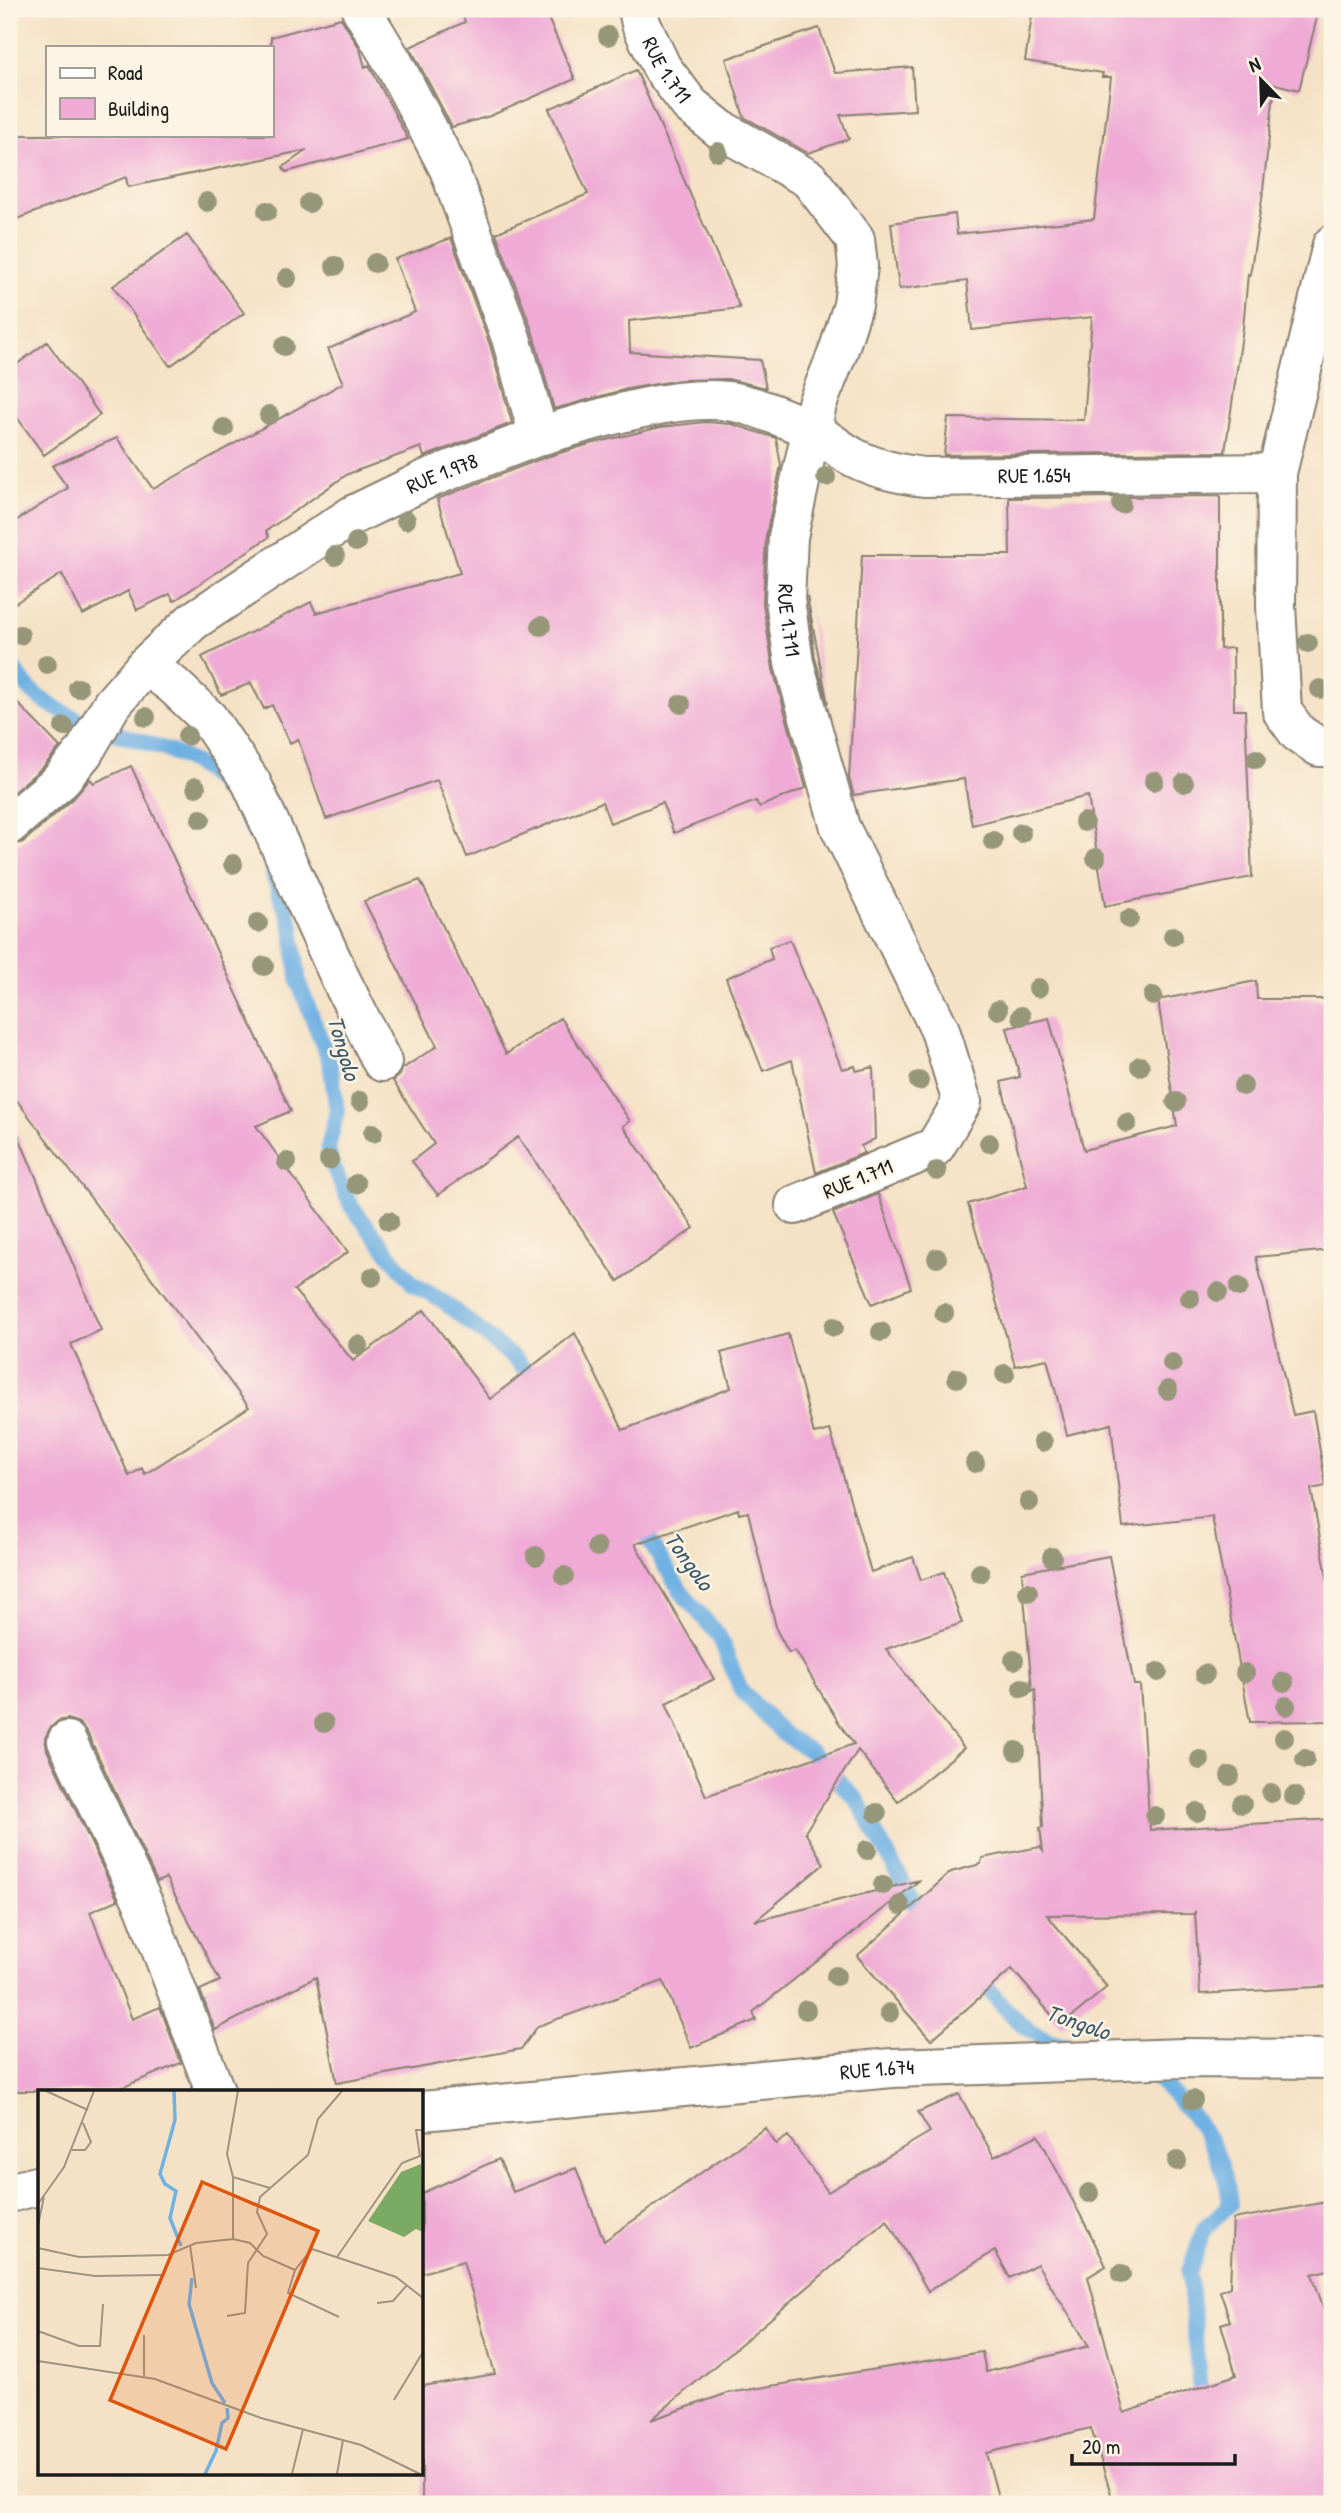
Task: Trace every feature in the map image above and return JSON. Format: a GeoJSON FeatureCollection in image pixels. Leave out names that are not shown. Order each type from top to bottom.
{"type":"FeatureCollection","features":[{"type":"Feature","properties":{"kind":"street"},"geometry":{"type":"LineString","coordinates":[[361,9],[393,62],[449,169],[511,338],[539,436]]}},
{"type":"Feature","properties":{"kind":"street","name":"RUE 1.711"},"geometry":{"type":"LineString","coordinates":[[638,9],[641,24],[662,68],[690,104],[720,129],[809,179],[856,239],[858,266],[853,305],[808,428],[788,537],[785,600],[794,663],[840,827],[940,1030],[962,1102],[936,1147],[795,1205]]}},
{"type":"Feature","properties":{"kind":"street"},"geometry":{"type":"LineString","coordinates":[[1332,245],[1277,473],[1276,606],[1282,712],[1298,733],[1319,747],[1332,747]]}},
{"type":"Feature","properties":{"kind":"street","name":"RUE 1.978"},"geometry":{"type":"LineString","coordinates":[[9,825],[60,780],[84,752],[112,704],[146,665],[193,621],[353,515],[427,478],[539,436],[628,411],[692,401],[728,401],[765,412]]}},
{"type":"Feature","properties":{"kind":"street","name":"RUE 1.654"},"geometry":{"type":"LineString","coordinates":[[765,412],[808,428],[875,468],[924,477],[1277,473]]}},
{"type":"Feature","properties":{"kind":"street"},"geometry":{"type":"LineString","coordinates":[[146,665],[173,685],[208,718],[251,782],[341,980],[382,1062]]}},
{"type":"Feature","properties":{"kind":"street"},"geometry":{"type":"LineString","coordinates":[[67,1741],[145,1907],[215,2090]]}},
{"type":"Feature","properties":{"kind":"street","name":"RUE 1.674"},"geometry":{"type":"LineString","coordinates":[[424,2111],[891,2068],[1183,2058],[1332,2059]]}},
{"type":"Feature","properties":{"kind":"street"},"geometry":{"type":"LineString","coordinates":[[9,2193],[38,2186]]}},
{"type":"Feature","properties":{"kind":"building"},"geometry":{"type":"Polygon","coordinates":[[[460,9],[544,9],[575,79],[490,116],[452,127],[410,47],[465,22],[460,9]]]}},
{"type":"Feature","properties":{"kind":"building"},"geometry":{"type":"Polygon","coordinates":[[[1033,9],[1319,9],[1299,90],[1275,84],[1262,199],[1250,275],[1248,274],[1225,452],[944,455],[948,418],[1084,420],[1092,317],[972,330],[967,281],[899,289],[891,223],[955,214],[957,234],[1094,219],[1111,77],[1102,77],[1103,73],[1025,61],[1033,9]]]}},
{"type":"Feature","properties":{"kind":"building"},"geometry":{"type":"Polygon","coordinates":[[[341,18],[360,49],[365,67],[369,65],[408,139],[286,172],[283,167],[307,150],[128,187],[126,177],[9,222],[9,135],[273,136],[271,37],[341,18]]]}},
{"type":"Feature","properties":{"kind":"building"},"geometry":{"type":"Polygon","coordinates":[[[819,28],[835,73],[912,67],[915,110],[840,115],[849,139],[808,153],[744,117],[726,59],[819,28]]]}},
{"type":"Feature","properties":{"kind":"building"},"geometry":{"type":"Polygon","coordinates":[[[636,70],[740,308],[629,321],[630,352],[760,360],[766,388],[728,379],[680,380],[627,389],[554,409],[532,330],[496,233],[588,194],[549,109],[636,70]]]}},
{"type":"Feature","properties":{"kind":"building"},"geometry":{"type":"Polygon","coordinates":[[[187,235],[244,313],[170,366],[113,286],[187,235]]]}},
{"type":"Feature","properties":{"kind":"building"},"geometry":{"type":"Polygon","coordinates":[[[451,238],[490,345],[512,423],[424,457],[421,447],[348,474],[266,531],[269,537],[174,601],[170,594],[137,610],[128,591],[83,615],[62,574],[9,607],[9,525],[68,488],[52,466],[117,438],[153,489],[343,383],[328,349],[415,312],[395,259],[451,238]]]}},
{"type":"Feature","properties":{"kind":"building"},"geometry":{"type":"Polygon","coordinates":[[[47,342],[100,415],[44,455],[9,406],[9,370],[47,342]]]}},
{"type":"Feature","properties":{"kind":"building"},"geometry":{"type":"Polygon","coordinates":[[[705,422],[732,424],[776,438],[781,465],[766,536],[763,603],[773,669],[806,788],[759,807],[756,801],[674,833],[662,803],[610,823],[602,802],[467,857],[437,780],[326,819],[298,739],[290,743],[272,705],[264,709],[251,683],[221,695],[202,657],[311,602],[316,613],[460,573],[437,499],[546,457],[590,444],[661,427],[705,422]]]}},
{"type":"Feature","properties":{"kind":"building"},"geometry":{"type":"Polygon","coordinates":[[[1220,496],[1220,649],[1233,648],[1234,710],[1245,710],[1252,877],[1105,906],[1088,796],[972,825],[964,779],[854,795],[849,778],[862,555],[1010,555],[1009,498],[1220,496]]]}},
{"type":"Feature","properties":{"kind":"building"},"geometry":{"type":"Polygon","coordinates":[[[807,596],[828,704],[815,658],[807,596]]]}},
{"type":"Feature","properties":{"kind":"building"},"geometry":{"type":"Polygon","coordinates":[[[9,694],[60,747],[44,766],[9,796],[9,694]]]}},
{"type":"Feature","properties":{"kind":"building"},"geometry":{"type":"Polygon","coordinates":[[[131,766],[291,1111],[256,1126],[348,1252],[294,1290],[353,1361],[424,1310],[490,1399],[575,1333],[623,1430],[731,1388],[721,1353],[788,1334],[814,1434],[830,1430],[871,1572],[913,1557],[921,1580],[944,1572],[962,1623],[886,1649],[964,1748],[898,1802],[858,1750],[805,1832],[824,1864],[755,1921],[920,1880],[753,2012],[756,2020],[691,2048],[663,1981],[538,2026],[521,2049],[337,2083],[316,1977],[215,2030],[200,1990],[220,1981],[166,1878],[157,1882],[87,1732],[79,1723],[68,1719],[58,1721],[50,1728],[45,1738],[47,1750],[118,1900],[90,1912],[132,2019],[160,2007],[181,2063],[116,2090],[9,2091],[9,1114],[101,1330],[71,1344],[129,1476],[142,1468],[145,1474],[249,1407],[9,1090],[9,846],[23,842],[74,798],[90,779],[94,783],[131,766]],[[738,1509],[635,1544],[714,1679],[666,1703],[706,1796],[854,1744],[795,1650],[789,1653],[777,1631],[748,1512],[739,1514],[738,1509]]]}},
{"type":"Feature","properties":{"kind":"building"},"geometry":{"type":"Polygon","coordinates":[[[420,880],[506,1054],[560,1018],[630,1121],[623,1126],[694,1228],[618,1281],[518,1137],[438,1195],[412,1161],[434,1144],[393,1081],[402,1069],[437,1046],[364,901],[420,880]]]}},
{"type":"Feature","properties":{"kind":"building"},"geometry":{"type":"Polygon","coordinates":[[[790,940],[842,1069],[855,1066],[856,1071],[873,1067],[875,1139],[861,1146],[864,1153],[816,1173],[792,1060],[763,1071],[726,978],[772,959],[769,947],[790,940]]]}},
{"type":"Feature","properties":{"kind":"building"},"geometry":{"type":"Polygon","coordinates":[[[1256,981],[1257,999],[1332,999],[1332,1250],[1256,1257],[1293,1415],[1313,1411],[1326,1486],[1311,1489],[1332,1604],[1332,1721],[1250,1722],[1212,1517],[1123,1527],[1111,1424],[1067,1435],[1047,1359],[1015,1366],[968,1204],[1027,1186],[1001,1082],[1020,1077],[1007,1028],[1049,1018],[1084,1150],[1177,1126],[1158,1000],[1256,981]]]}},
{"type":"Feature","properties":{"kind":"building"},"geometry":{"type":"Polygon","coordinates":[[[878,1194],[911,1288],[872,1304],[833,1213],[878,1194]]]}},
{"type":"Feature","properties":{"kind":"building"},"geometry":{"type":"Polygon","coordinates":[[[1109,1556],[1134,1685],[1140,1685],[1150,1830],[1332,1819],[1332,1986],[1200,1994],[1195,1912],[1047,1915],[1107,1987],[1061,2026],[1012,1969],[931,2040],[857,1956],[951,1872],[981,1864],[982,1858],[1040,1847],[1043,1851],[1035,1689],[1032,1691],[1022,1572],[1109,1556]]]}},
{"type":"Feature","properties":{"kind":"building"},"geometry":{"type":"Polygon","coordinates":[[[959,2094],[994,2157],[1038,2135],[1106,2266],[1088,2277],[1124,2413],[1236,2375],[1221,2324],[1230,2321],[1220,2291],[1230,2287],[1233,2219],[1332,2201],[1332,2269],[1312,2274],[1332,2333],[1332,2504],[1114,2504],[1091,2428],[986,2453],[1000,2504],[422,2504],[424,2386],[495,2374],[463,2261],[424,2272],[424,2192],[499,2159],[513,2192],[576,2168],[604,2241],[765,2128],[776,2144],[788,2136],[828,2192],[930,2132],[918,2112],[959,2094]],[[887,2220],[651,2420],[728,2393],[982,2352],[986,2372],[1089,2346],[1037,2264],[1010,2278],[995,2251],[928,2291],[887,2220]]]}},
{"type":"Feature","properties":{"kind":"waterway","name":"Tongolo"},"geometry":{"type":"LineString","coordinates":[[9,662],[36,695],[65,713],[183,757],[209,773],[232,796],[252,829]]}},
{"type":"Feature","properties":{"kind":"waterway","name":"Tongolo"},"geometry":{"type":"LineString","coordinates":[[273,875],[292,927],[299,984],[330,1063],[337,1111],[328,1148],[331,1162],[351,1206],[413,1284],[441,1300],[517,1361],[540,1388]]}},
{"type":"Feature","properties":{"kind":"waterway","name":"Tongolo"},"geometry":{"type":"LineString","coordinates":[[637,1522],[682,1593],[719,1636],[741,1690],[783,1734],[810,1751],[857,1800],[925,1922]]}},
{"type":"Feature","properties":{"kind":"waterway","name":"Tongolo"},"geometry":{"type":"LineString","coordinates":[[977,1975],[992,1994],[1028,2029],[1049,2040],[1081,2048]]}},
{"type":"Feature","properties":{"kind":"waterway","name":"Tongolo"},"geometry":{"type":"LineString","coordinates":[[1139,2067],[1146,2069],[1162,2083],[1190,2113],[1212,2145],[1226,2183],[1230,2204],[1204,2229],[1189,2272],[1199,2382],[1206,2408]]}}]}
